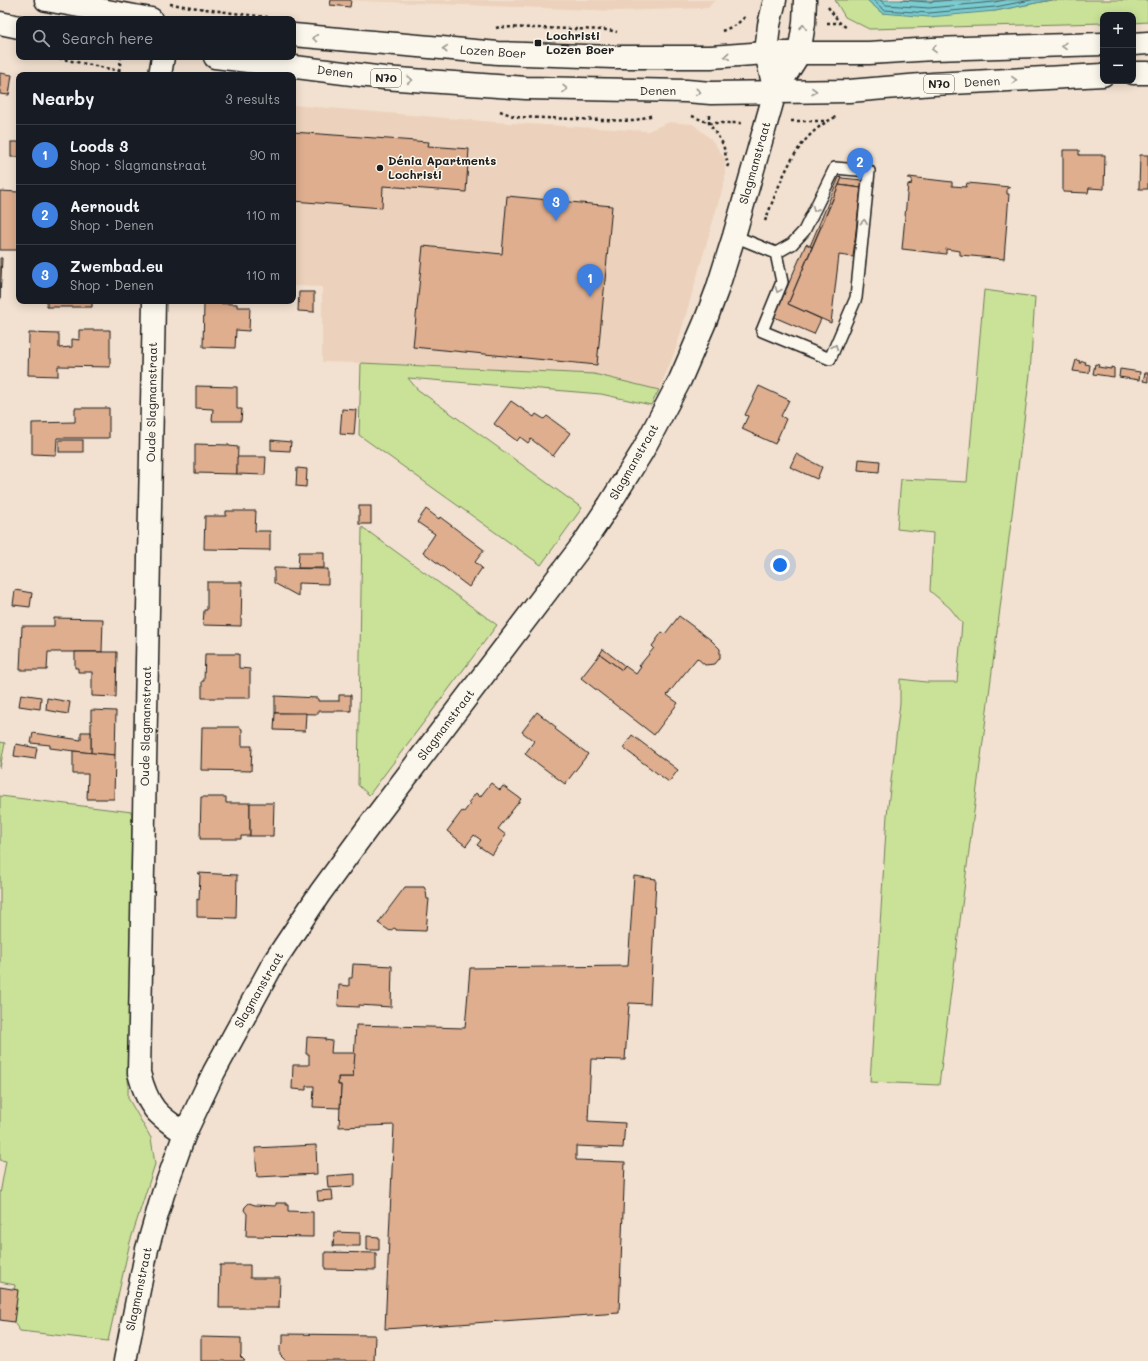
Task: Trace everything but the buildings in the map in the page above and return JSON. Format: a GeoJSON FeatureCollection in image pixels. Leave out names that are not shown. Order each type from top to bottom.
{"type":"FeatureCollection","features":[{"type":"Feature","properties":{"kind":"main road"},"geometry":{"type":"LineString","coordinates":[[46,0],[158,11]]}},
{"type":"Feature","properties":{"kind":"main road","name":"Slagmanstraat"},"geometry":{"type":"LineString","coordinates":[[774,0],[769,25],[766,53],[775,92]]}},
{"type":"Feature","properties":{"kind":"main road"},"geometry":{"type":"LineString","coordinates":[[799,54],[804,23],[815,1]]}},
{"type":"Feature","properties":{"kind":"main road"},"geometry":{"type":"LineString","coordinates":[[0,23],[16,26]]}},
{"type":"Feature","properties":{"kind":"main road","name":"Lozen Boer"},"geometry":{"type":"LineString","coordinates":[[296,35],[498,53],[613,57],[711,57],[766,53]]}},
{"type":"Feature","properties":{"kind":"main road"},"geometry":{"type":"LineString","coordinates":[[1136,44],[1148,43]]}},
{"type":"Feature","properties":{"kind":"main road"},"geometry":{"type":"LineString","coordinates":[[766,53],[869,53],[933,49],[1100,44]]}},
{"type":"Feature","properties":{"kind":"main road","name":"Slagmanstraat"},"geometry":{"type":"LineString","coordinates":[[125,1361],[147,1249],[163,1194],[185,1133],[217,1066],[270,969],[316,899],[372,822],[583,544],[634,465],[667,405],[705,322],[734,236],[775,92],[799,54]]}},
{"type":"Feature","properties":{"kind":"main road"},"geometry":{"type":"LineString","coordinates":[[160,72],[162,60]]}},
{"type":"Feature","properties":{"kind":"main road","name":"Denen"},"geometry":{"type":"LineString","coordinates":[[239,60],[384,78],[526,88],[686,91],[711,93],[849,91],[933,84],[1100,75]]}},
{"type":"Feature","properties":{"kind":"main road"},"geometry":{"type":"LineString","coordinates":[[1136,74],[1148,73]]}},
{"type":"Feature","properties":{"kind":"main road","name":"Oude Slagmanstraat"},"geometry":{"type":"LineString","coordinates":[[154,304],[139,1073],[144,1091],[151,1105],[165,1120],[185,1133]]}},
{"type":"Feature","properties":{"kind":"lane"},"geometry":{"type":"LineString","coordinates":[[835,168],[869,171],[856,298],[830,358],[762,332],[782,282],[776,253],[792,244],[804,231],[835,168]]}},
{"type":"Feature","properties":{"kind":"lane"},"geometry":{"type":"LineString","coordinates":[[734,236],[776,253]]}},
{"type":"Feature","properties":{"kind":"path"},"geometry":{"type":"LineString","coordinates":[[815,1],[840,23]]}},
{"type":"Feature","properties":{"kind":"path"},"geometry":{"type":"LineString","coordinates":[[158,11],[258,16]]}},
{"type":"Feature","properties":{"kind":"path"},"geometry":{"type":"LineString","coordinates":[[67,60],[119,71],[121,60]]}},
{"type":"Feature","properties":{"kind":"path"},"geometry":{"type":"LineString","coordinates":[[594,120],[595,116]]}},
{"type":"Feature","properties":{"kind":"path"},"geometry":{"type":"LineString","coordinates":[[755,244],[784,173],[793,156],[807,137],[826,121]]}},
{"type":"Feature","properties":{"kind":"shaded area"},"geometry":{"type":"Polygon","coordinates":[[[338,0],[715,0],[708,8],[618,11],[338,0]]]}},
{"type":"Feature","properties":{"kind":"shaded area"},"geometry":{"type":"Polygon","coordinates":[[[296,105],[495,122],[648,131],[669,122],[693,124],[712,140],[725,159],[725,180],[676,349],[659,390],[594,374],[397,364],[322,362],[322,287],[296,286],[296,105]]]}},
{"type":"Feature","properties":{"kind":"green space"},"geometry":{"type":"Polygon","coordinates":[[[835,0],[867,0],[882,13],[995,11],[1051,0],[1148,0],[1148,22],[1136,23],[1136,12],[1100,12],[1100,23],[869,29],[845,17],[835,0]]]}},
{"type":"Feature","properties":{"kind":"green space"},"geometry":{"type":"Polygon","coordinates":[[[984,290],[1035,297],[1030,374],[939,1085],[870,1082],[887,815],[900,703],[900,679],[926,682],[957,682],[962,623],[950,608],[930,591],[933,533],[897,529],[901,479],[967,482],[984,290]]]}},
{"type":"Feature","properties":{"kind":"green space"},"geometry":{"type":"Polygon","coordinates":[[[361,363],[594,374],[659,390],[651,405],[601,394],[408,378],[417,389],[582,508],[541,565],[359,435],[361,363]]]}},
{"type":"Feature","properties":{"kind":"green space"},"geometry":{"type":"Polygon","coordinates":[[[362,527],[497,625],[369,795],[358,785],[362,527]]]}},
{"type":"Feature","properties":{"kind":"green space"},"geometry":{"type":"Polygon","coordinates":[[[0,742],[5,743],[0,768],[0,742]]]}},
{"type":"Feature","properties":{"kind":"green space"},"geometry":{"type":"Polygon","coordinates":[[[0,796],[132,812],[128,1098],[151,1138],[155,1164],[130,1242],[108,1341],[20,1331],[10,1317],[15,1285],[0,1282],[0,1194],[6,1161],[0,1160],[0,796]]]}},
{"type":"Feature","properties":{"kind":"water"},"geometry":{"type":"Polygon","coordinates":[[[867,0],[1051,0],[995,11],[929,17],[882,13],[867,0]]]}},
{"type":"Feature","properties":{"kind":"place","name":"Lochristi Lozen Boer"},"geometry":{"type":"Point","coordinates":[538,43]}},
{"type":"Feature","properties":{"kind":"place","name":"Dénia Apartments Lochristi"},"geometry":{"type":"Point","coordinates":[380,168]}},
{"type":"Feature","properties":{"kind":"place","name":"Aernoudt"},"geometry":{"type":"Point","coordinates":[860,181]}},
{"type":"Feature","properties":{"kind":"place","name":"Zwembad.eu"},"geometry":{"type":"Point","coordinates":[556,221]}},
{"type":"Feature","properties":{"kind":"place","name":"Loods 3"},"geometry":{"type":"Point","coordinates":[590,297]}}]}
